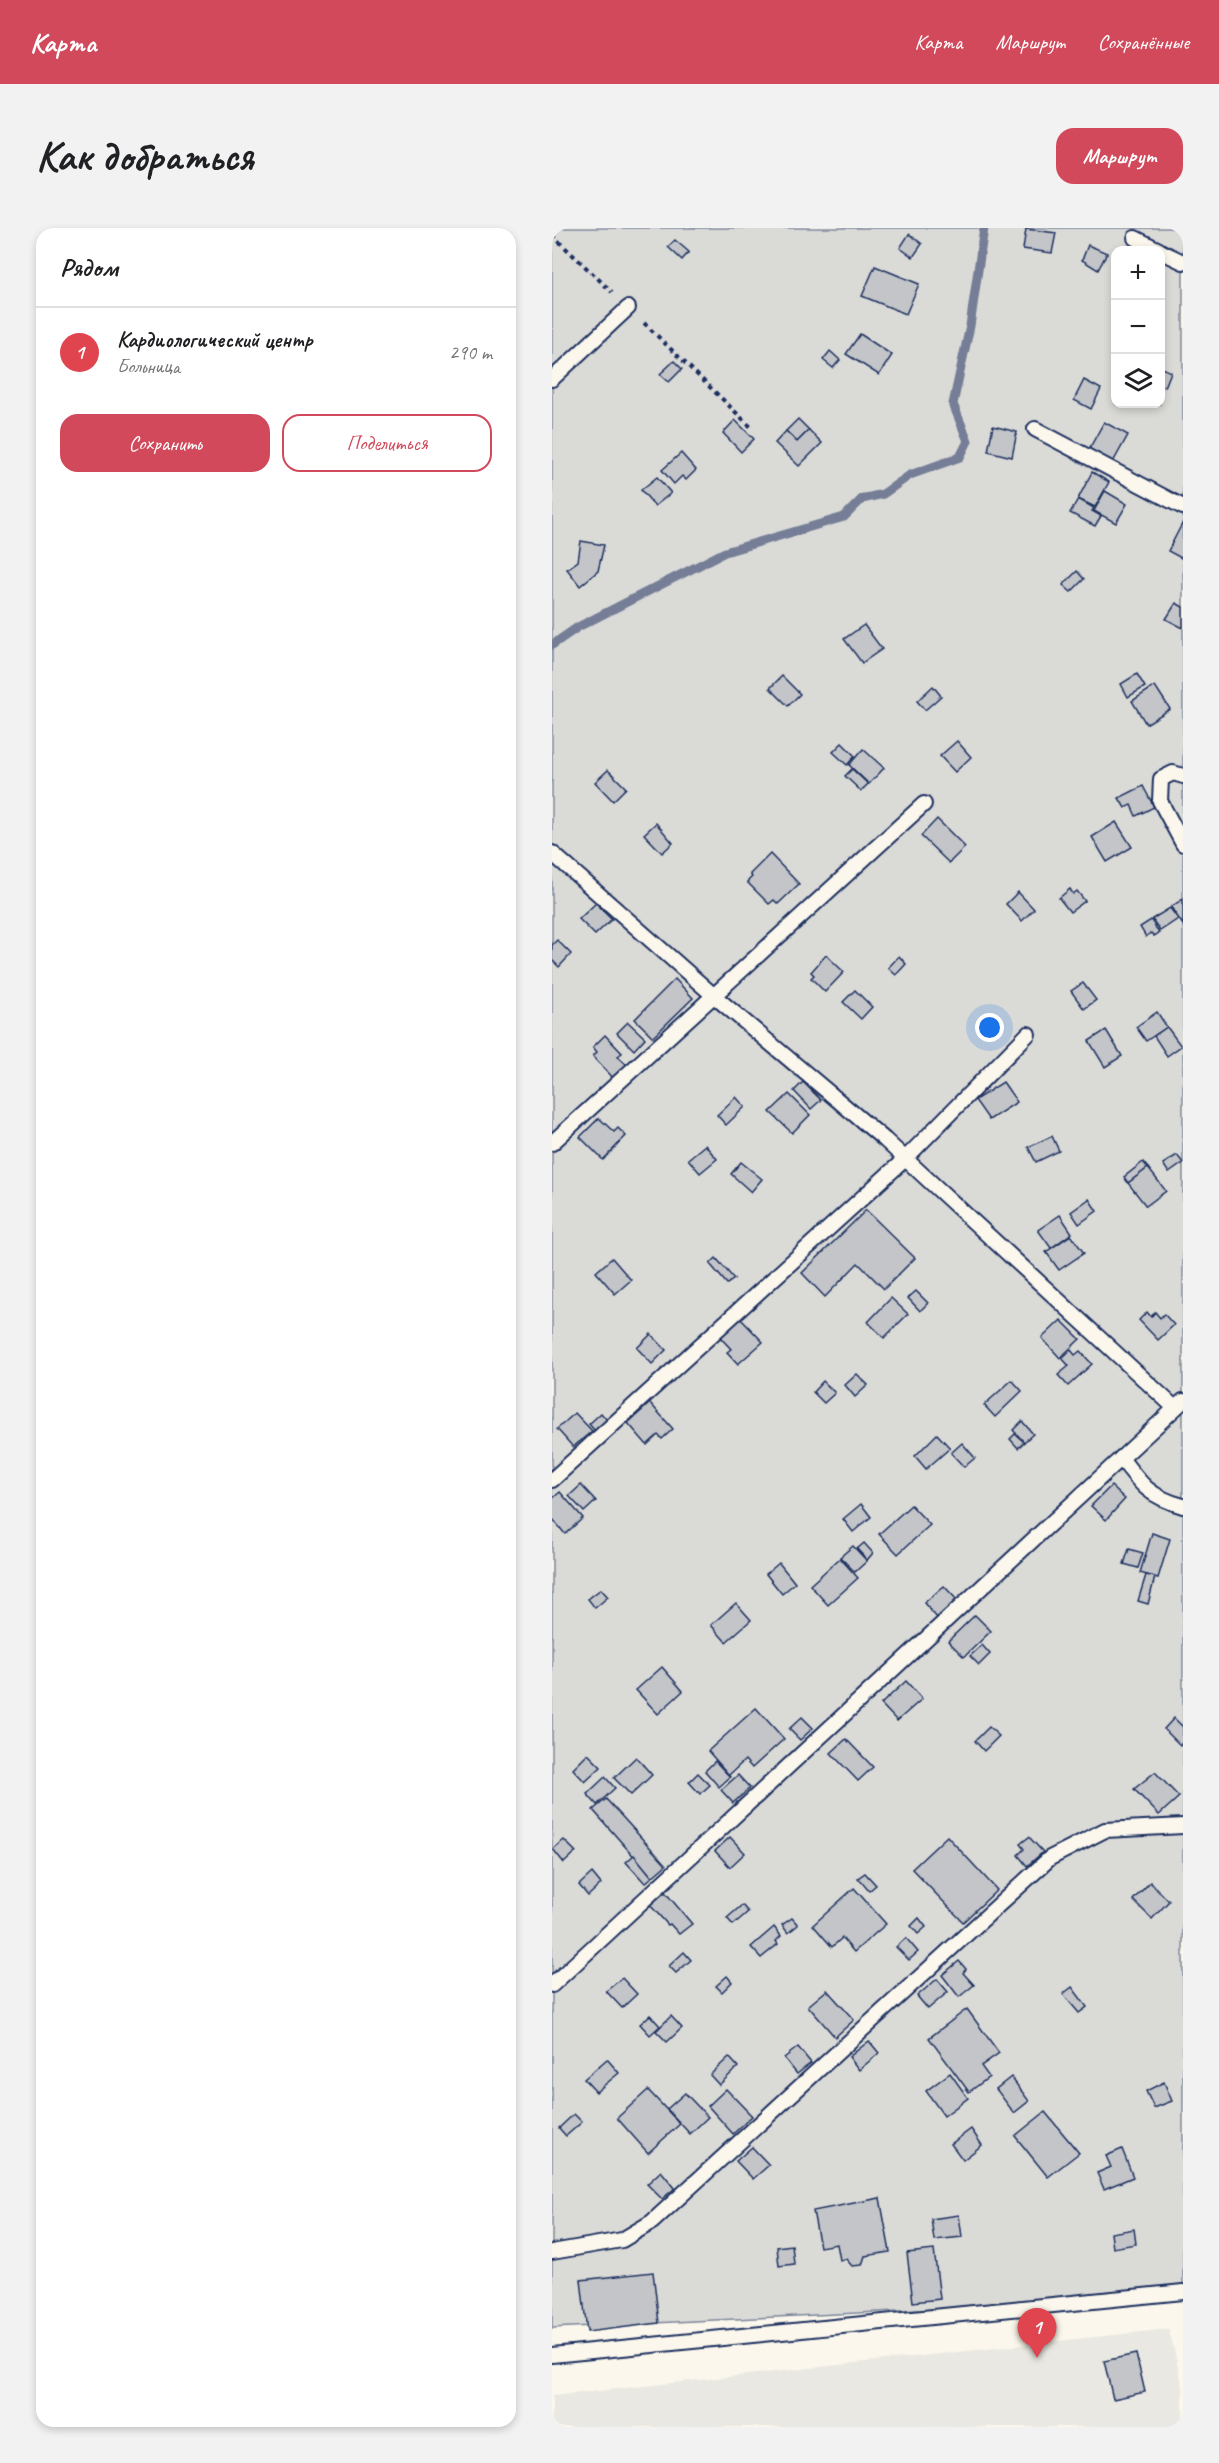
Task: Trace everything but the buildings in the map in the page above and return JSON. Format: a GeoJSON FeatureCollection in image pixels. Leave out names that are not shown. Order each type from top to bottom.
{"type":"FeatureCollection","features":[{"type":"Feature","properties":{"kind":"lane"},"geometry":{"type":"LineString","coordinates":[[1135,238],[1150,246]]}},
{"type":"Feature","properties":{"kind":"lane"},"geometry":{"type":"LineString","coordinates":[[1165,253],[1183,262]]}},
{"type":"Feature","properties":{"kind":"lane"},"geometry":{"type":"LineString","coordinates":[[552,379],[628,308]]}},
{"type":"Feature","properties":{"kind":"lane"},"geometry":{"type":"LineString","coordinates":[[1035,429],[1183,507]]}},
{"type":"Feature","properties":{"kind":"lane"},"geometry":{"type":"LineString","coordinates":[[1183,776],[1173,773],[1161,779],[1160,801],[1183,844]]}},
{"type":"Feature","properties":{"kind":"lane"},"geometry":{"type":"LineString","coordinates":[[552,1143],[924,804]]}},
{"type":"Feature","properties":{"kind":"lane"},"geometry":{"type":"LineString","coordinates":[[552,853],[713,995],[905,1159],[1179,1404],[552,1985]]}},
{"type":"Feature","properties":{"kind":"lane"},"geometry":{"type":"LineString","coordinates":[[552,1480],[905,1159],[1028,1034]]}},
{"type":"Feature","properties":{"kind":"lane"},"geometry":{"type":"LineString","coordinates":[[1121,1458],[1143,1487],[1168,1502],[1183,1506]]}},
{"type":"Feature","properties":{"kind":"lane"},"geometry":{"type":"LineString","coordinates":[[552,2252],[622,2240],[652,2222],[1050,1858],[1105,1830],[1183,1826]]}},
{"type":"Feature","properties":{"kind":"lane"},"geometry":{"type":"LineString","coordinates":[[552,2355],[1183,2292]]}},
{"type":"Feature","properties":{"kind":"path"},"geometry":{"type":"LineString","coordinates":[[552,235],[752,428]]}},
{"type":"Feature","properties":{"kind":"shaded area"},"geometry":{"type":"Polygon","coordinates":[[[552,228],[1183,228],[1183,2297],[552,2328],[552,228]]]}},
{"type":"Feature","properties":{"kind":"shaded area"},"geometry":{"type":"Polygon","coordinates":[[[1169,2329],[1183,2387],[1183,2427],[552,2427],[552,2396],[1169,2329]]]}},
{"type":"Feature","properties":{"kind":"waterway"},"geometry":{"type":"LineString","coordinates":[[552,645],[578,627],[725,552],[844,517],[862,499],[883,494],[910,475],[960,457],[968,441],[953,404],[970,326],[984,228]]}},
{"type":"Feature","properties":{"kind":"place","name":"Кардиологический центр"},"geometry":{"type":"Point","coordinates":[1037,2358]}}]}
